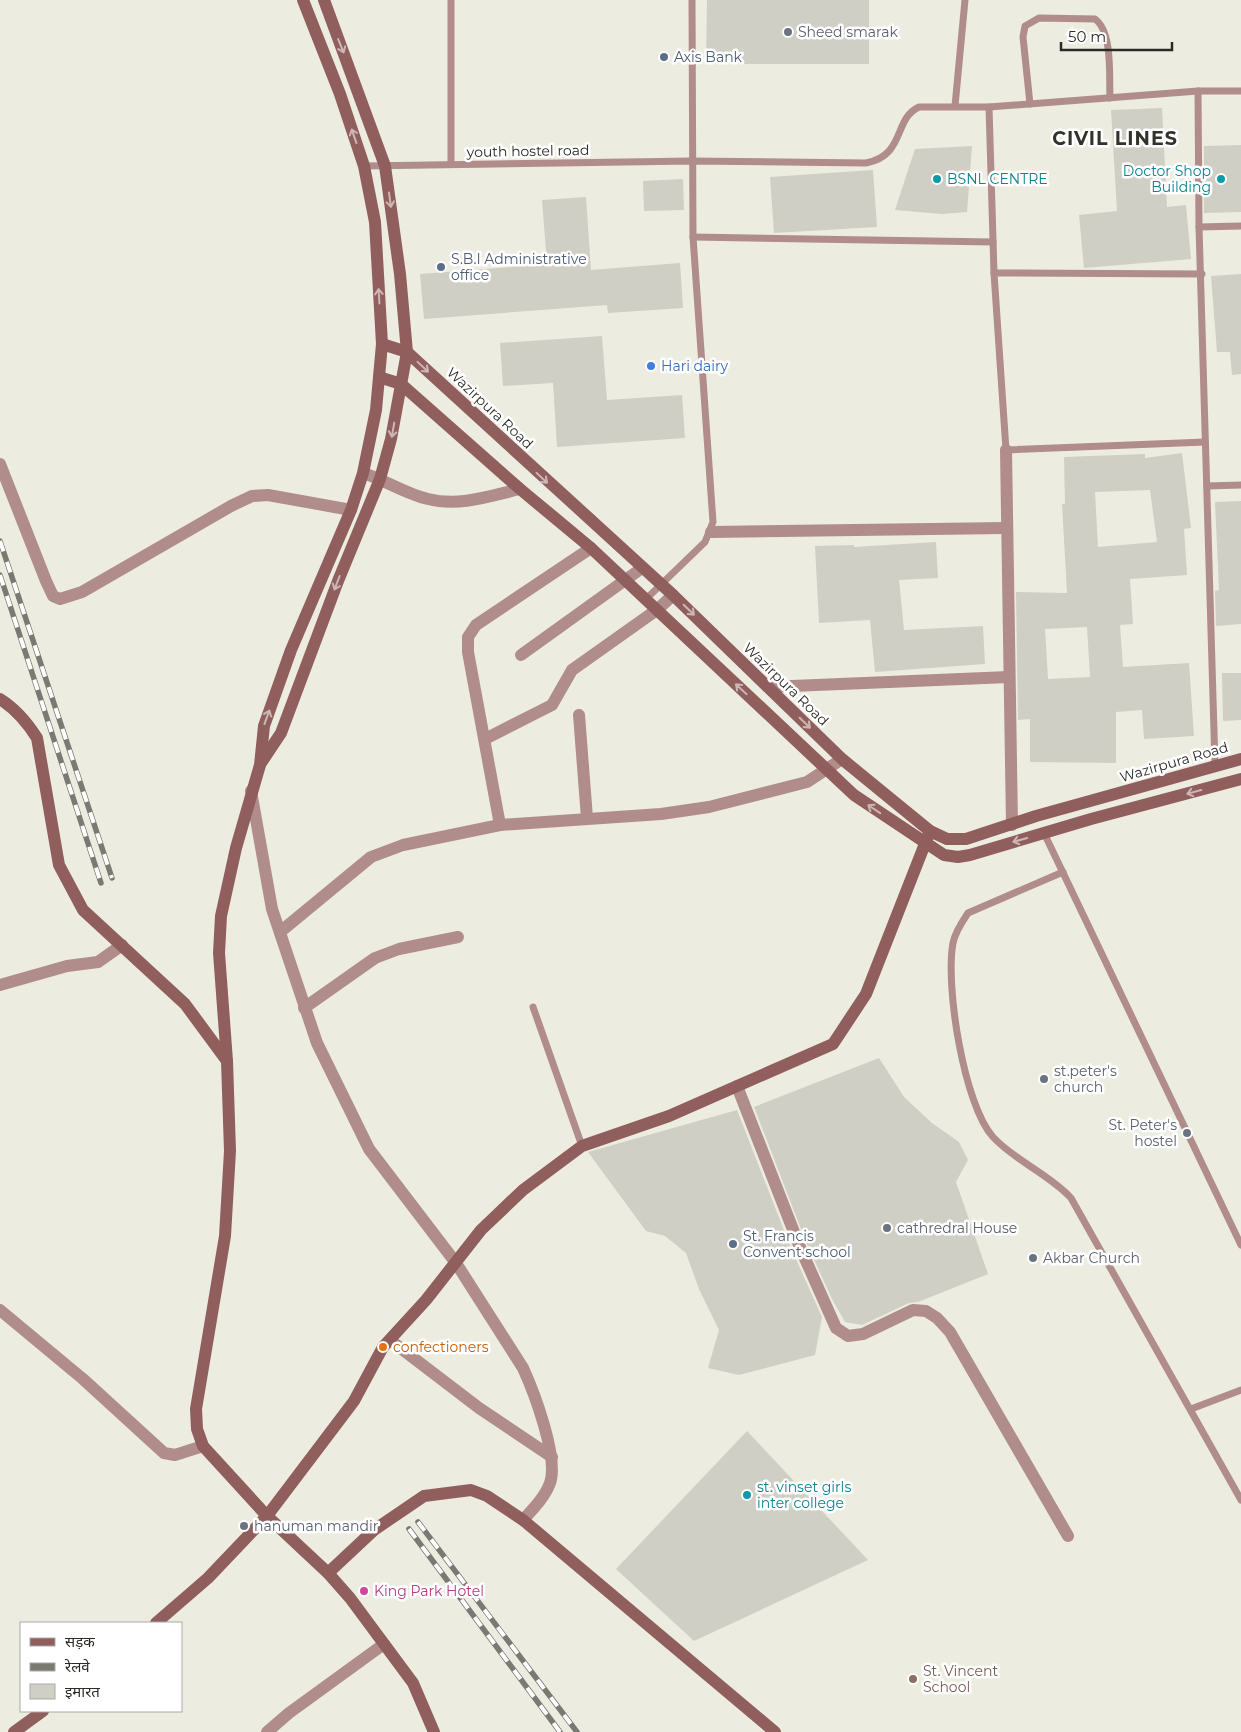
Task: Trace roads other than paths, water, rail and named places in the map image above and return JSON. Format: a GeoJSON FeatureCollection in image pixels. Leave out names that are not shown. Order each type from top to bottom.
{"type":"FeatureCollection","features":[{"type":"Feature","properties":{"kind":"main road"},"geometry":{"type":"LineString","coordinates":[[303,0],[340,94],[364,166],[375,222],[382,344],[376,410],[364,474],[351,510],[291,650],[264,726],[260,765],[251,791],[221,916],[219,953],[227,1061],[230,1151],[225,1236],[196,1409],[197,1429],[203,1446],[267,1516],[328,1573],[350,1598],[412,1683],[434,1732]]}},
{"type":"Feature","properties":{"kind":"main road"},"geometry":{"type":"LineString","coordinates":[[260,765],[281,733],[338,581],[380,478],[391,438],[407,352],[400,274],[386,166],[324,0]]}},
{"type":"Feature","properties":{"kind":"main road","name":"Wazirpura Road"},"geometry":{"type":"LineString","coordinates":[[382,344],[407,352],[660,586],[673,595],[842,759],[928,837],[944,855],[958,857],[1241,779]]}},
{"type":"Feature","properties":{"kind":"main road","name":"Wazirpura Road"},"geometry":{"type":"LineString","coordinates":[[379,377],[401,384],[520,489],[591,548],[829,769],[854,795],[928,837],[966,838],[1241,759]]}},
{"type":"Feature","properties":{"kind":"main road"},"geometry":{"type":"LineString","coordinates":[[0,699],[26,722],[36,738],[58,865],[83,910],[185,1004],[227,1061]]}},
{"type":"Feature","properties":{"kind":"main road"},"geometry":{"type":"LineString","coordinates":[[157,1622],[208,1578],[267,1516],[354,1401],[383,1347],[482,1230],[523,1190],[582,1146],[669,1116],[833,1044],[866,994],[928,837]]}},
{"type":"Feature","properties":{"kind":"main road"},"geometry":{"type":"LineString","coordinates":[[328,1573],[374,1530],[424,1496],[471,1490],[488,1496],[524,1520],[775,1732]]}},
{"type":"Feature","properties":{"kind":"main road"},"geometry":{"type":"LineString","coordinates":[[14,1732],[41,1712]]}},
{"type":"Feature","properties":{"kind":"street"},"geometry":{"type":"LineString","coordinates":[[1006,450],[1012,824]]}},
{"type":"Feature","properties":{"kind":"street"},"geometry":{"type":"LineString","coordinates":[[0,464],[46,582],[53,596],[60,599],[82,592],[231,506],[252,496],[268,495],[351,510]]}},
{"type":"Feature","properties":{"kind":"street"},"geometry":{"type":"LineString","coordinates":[[364,474],[380,478],[427,499],[449,502],[460,502],[520,489]]}},
{"type":"Feature","properties":{"kind":"street"},"geometry":{"type":"LineString","coordinates":[[711,532],[1006,528]]}},
{"type":"Feature","properties":{"kind":"street"},"geometry":{"type":"LineString","coordinates":[[500,825],[468,652],[468,637],[472,628],[591,548]]}},
{"type":"Feature","properties":{"kind":"street"},"geometry":{"type":"LineString","coordinates":[[521,655],[642,568]]}},
{"type":"Feature","properties":{"kind":"street"},"geometry":{"type":"LineString","coordinates":[[485,739],[552,705],[572,670],[658,609],[673,595]]}},
{"type":"Feature","properties":{"kind":"street"},"geometry":{"type":"LineString","coordinates":[[768,687],[1009,677]]}},
{"type":"Feature","properties":{"kind":"street"},"geometry":{"type":"LineString","coordinates":[[579,715],[587,818]]}},
{"type":"Feature","properties":{"kind":"street"},"geometry":{"type":"LineString","coordinates":[[280,932],[378,854],[403,845],[500,825],[661,814],[709,807],[796,786],[807,782],[842,759]]}},
{"type":"Feature","properties":{"kind":"street"},"geometry":{"type":"LineString","coordinates":[[251,791],[272,910],[317,1043],[369,1149],[456,1263],[523,1368],[531,1386],[552,1457],[550,1484],[524,1520]]}},
{"type":"Feature","properties":{"kind":"street"},"geometry":{"type":"LineString","coordinates":[[304,1008],[375,958],[399,949],[458,937]]}},
{"type":"Feature","properties":{"kind":"street"},"geometry":{"type":"LineString","coordinates":[[0,985],[67,966],[98,962],[122,945]]}},
{"type":"Feature","properties":{"kind":"street"},"geometry":{"type":"LineString","coordinates":[[737,1086],[800,1245],[836,1328],[848,1336],[863,1334],[913,1310],[926,1311],[937,1318],[950,1332],[1068,1536]]}},
{"type":"Feature","properties":{"kind":"street"},"geometry":{"type":"LineString","coordinates":[[0,1310],[83,1378],[164,1453],[175,1455],[203,1446]]}},
{"type":"Feature","properties":{"kind":"street"},"geometry":{"type":"LineString","coordinates":[[390,1340],[479,1408],[552,1457]]}},
{"type":"Feature","properties":{"kind":"street"},"geometry":{"type":"LineString","coordinates":[[267,1732],[289,1713],[384,1644]]}},
{"type":"Feature","properties":{"kind":"lane"},"geometry":{"type":"LineString","coordinates":[[451,0],[451,164]]}},
{"type":"Feature","properties":{"kind":"lane"},"geometry":{"type":"LineString","coordinates":[[646,599],[705,542],[711,532],[713,512],[693,236],[692,0]]}},
{"type":"Feature","properties":{"kind":"lane"},"geometry":{"type":"LineString","coordinates":[[964,0],[955,106],[989,107],[1198,91],[1241,91]]}},
{"type":"Feature","properties":{"kind":"lane"},"geometry":{"type":"LineString","coordinates":[[1030,104],[1023,37],[1025,26],[1039,18],[1095,19],[1102,24],[1107,42],[1110,98]]}},
{"type":"Feature","properties":{"kind":"lane"},"geometry":{"type":"LineString","coordinates":[[1198,91],[1199,227],[1202,274],[1215,765]]}},
{"type":"Feature","properties":{"kind":"lane","name":"youth hostel road"},"geometry":{"type":"LineString","coordinates":[[364,166],[692,161],[866,163],[878,161],[889,153],[912,110],[927,106],[955,106]]}},
{"type":"Feature","properties":{"kind":"lane"},"geometry":{"type":"LineString","coordinates":[[989,107],[994,273],[1006,450],[1205,442]]}},
{"type":"Feature","properties":{"kind":"lane"},"geometry":{"type":"LineString","coordinates":[[1199,227],[1241,226]]}},
{"type":"Feature","properties":{"kind":"lane"},"geometry":{"type":"LineString","coordinates":[[693,236],[993,242]]}},
{"type":"Feature","properties":{"kind":"lane"},"geometry":{"type":"LineString","coordinates":[[994,273],[1202,274]]}},
{"type":"Feature","properties":{"kind":"lane"},"geometry":{"type":"LineString","coordinates":[[1207,486],[1241,485]]}},
{"type":"Feature","properties":{"kind":"lane"},"geometry":{"type":"LineString","coordinates":[[1044,833],[1241,1245]]}},
{"type":"Feature","properties":{"kind":"lane"},"geometry":{"type":"LineString","coordinates":[[1063,872],[968,913],[959,926],[953,942],[952,967],[956,1024],[975,1104],[985,1127],[994,1138],[1062,1187],[1071,1198],[1241,1500]]}},
{"type":"Feature","properties":{"kind":"lane"},"geometry":{"type":"LineString","coordinates":[[534,1007],[582,1146]]}},
{"type":"Feature","properties":{"kind":"lane"},"geometry":{"type":"LineString","coordinates":[[1191,1409],[1241,1390]]}},
{"type":"Feature","properties":{"kind":"railway"},"geometry":{"type":"LineString","coordinates":[[0,541],[112,878]]}},
{"type":"Feature","properties":{"kind":"railway"},"geometry":{"type":"LineString","coordinates":[[0,575],[101,883]]}},
{"type":"Feature","properties":{"kind":"railway"},"geometry":{"type":"LineString","coordinates":[[418,1522],[577,1732]]}},
{"type":"Feature","properties":{"kind":"railway"},"geometry":{"type":"LineString","coordinates":[[409,1529],[560,1732]]}},
{"type":"Feature","properties":{"kind":"place","name":"Sheed smarak"},"geometry":{"type":"Point","coordinates":[788,32]}},
{"type":"Feature","properties":{"kind":"place","name":"Axis Bank"},"geometry":{"type":"Point","coordinates":[664,57]}},
{"type":"Feature","properties":{"kind":"place","name":"BSNL CENTRE"},"geometry":{"type":"Point","coordinates":[937,179]}},
{"type":"Feature","properties":{"kind":"place","name":"Doctor Shop Building"},"geometry":{"type":"Point","coordinates":[1221,179]}},
{"type":"Feature","properties":{"kind":"place","name":"S.B.I Administrative office"},"geometry":{"type":"Point","coordinates":[441,267]}},
{"type":"Feature","properties":{"kind":"place","name":"Hari dairy"},"geometry":{"type":"Point","coordinates":[651,366]}},
{"type":"Feature","properties":{"kind":"place","name":"st.peter's church"},"geometry":{"type":"Point","coordinates":[1044,1079]}},
{"type":"Feature","properties":{"kind":"place","name":"St. Peter's hostel"},"geometry":{"type":"Point","coordinates":[1187,1133]}},
{"type":"Feature","properties":{"kind":"place","name":"cathredral House"},"geometry":{"type":"Point","coordinates":[887,1228]}},
{"type":"Feature","properties":{"kind":"place","name":"St. Francis Convent school"},"geometry":{"type":"Point","coordinates":[733,1244]}},
{"type":"Feature","properties":{"kind":"place","name":"Akbar Church"},"geometry":{"type":"Point","coordinates":[1033,1258]}},
{"type":"Feature","properties":{"kind":"place","name":"confectioners"},"geometry":{"type":"Point","coordinates":[383,1347]}},
{"type":"Feature","properties":{"kind":"place","name":"st. vinset girls inter college"},"geometry":{"type":"Point","coordinates":[747,1495]}},
{"type":"Feature","properties":{"kind":"place","name":"hanuman mandir"},"geometry":{"type":"Point","coordinates":[244,1526]}},
{"type":"Feature","properties":{"kind":"place","name":"King Park Hotel"},"geometry":{"type":"Point","coordinates":[364,1591]}},
{"type":"Feature","properties":{"kind":"place","name":"St. Vincent School"},"geometry":{"type":"Point","coordinates":[913,1679]}},
{"type":"Feature","properties":{"kind":"district","name":"CIVIL LINES"},"geometry":{"type":"Point","coordinates":[1115,138]}}]}
